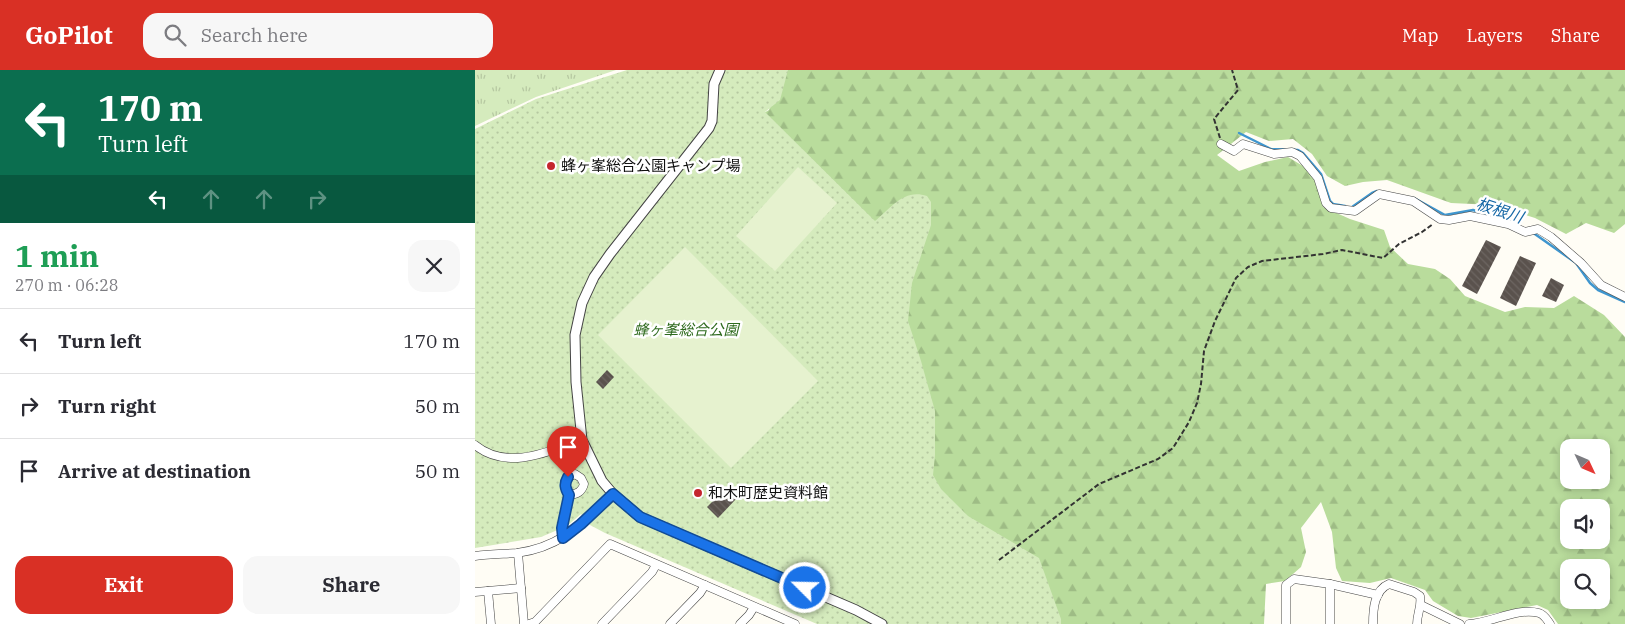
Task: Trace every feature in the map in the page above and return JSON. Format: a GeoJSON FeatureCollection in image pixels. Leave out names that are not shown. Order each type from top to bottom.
{"type":"FeatureCollection","features":[{"type":"Feature","properties":{"kind":"street"},"geometry":{"type":"LineString","coordinates":[[720,70],[714,84],[712,120],[709,128],[610,254],[594,277],[582,303],[575,335],[582,440],[602,481],[613,494],[640,517],[856,610],[882,624]]}},
{"type":"Feature","properties":{"kind":"street"},"geometry":{"type":"LineString","coordinates":[[1221,144],[1234,151],[1243,144],[1274,154],[1292,152],[1300,156],[1318,178],[1326,203],[1331,208],[1355,211],[1379,194],[1413,201],[1440,219],[1449,220],[1470,216],[1508,224],[1525,232],[1538,229],[1551,237],[1581,263],[1601,285],[1625,296]]}},
{"type":"Feature","properties":{"kind":"street"},"geometry":{"type":"LineString","coordinates":[[475,445],[480,450],[502,458],[522,459],[582,440]]}},
{"type":"Feature","properties":{"kind":"street"},"geometry":{"type":"LineString","coordinates":[[475,556],[518,553],[539,548],[563,538],[613,494]]}},
{"type":"Feature","properties":{"kind":"street"},"geometry":{"type":"LineString","coordinates":[[563,538],[562,528],[569,495]]}},
{"type":"Feature","properties":{"kind":"street"},"geometry":{"type":"LineString","coordinates":[[529,624],[535,622],[610,544],[795,624]]}},
{"type":"Feature","properties":{"kind":"street"},"geometry":{"type":"LineString","coordinates":[[518,553],[524,624]]}},
{"type":"Feature","properties":{"kind":"street"},"geometry":{"type":"LineString","coordinates":[[602,624],[652,572],[656,565]]}},
{"type":"Feature","properties":{"kind":"street"},"geometry":{"type":"LineString","coordinates":[[1286,624],[1286,585],[1295,579],[1330,584],[1378,595]]}},
{"type":"Feature","properties":{"kind":"street"},"geometry":{"type":"LineString","coordinates":[[1330,584],[1330,624]]}},
{"type":"Feature","properties":{"kind":"street"},"geometry":{"type":"LineString","coordinates":[[1373,624],[1373,610],[1378,595],[1384,586],[1389,584],[1414,592],[1420,596],[1421,605],[1417,616],[1417,624]]}},
{"type":"Feature","properties":{"kind":"street"},"geometry":{"type":"LineString","coordinates":[[670,624],[700,593],[705,585]]}},
{"type":"Feature","properties":{"kind":"street"},"geometry":{"type":"LineString","coordinates":[[475,592],[521,588]]}},
{"type":"Feature","properties":{"kind":"street"},"geometry":{"type":"LineString","coordinates":[[488,591],[491,624]]}},
{"type":"Feature","properties":{"kind":"street"},"geometry":{"type":"LineString","coordinates":[[1421,605],[1459,624]]}},
{"type":"Feature","properties":{"kind":"street"},"geometry":{"type":"LineString","coordinates":[[740,624],[754,607]]}},
{"type":"Feature","properties":{"kind":"street"},"geometry":{"type":"LineString","coordinates":[[1469,624],[1506,620],[1517,613],[1539,613],[1545,616],[1551,624]]}},
{"type":"Feature","properties":{"kind":"path"},"geometry":{"type":"LineString","coordinates":[[1221,144],[1215,119],[1238,90],[1232,70]]}},
{"type":"Feature","properties":{"kind":"path"},"geometry":{"type":"LineString","coordinates":[[999,560],[1099,484],[1157,460],[1173,448],[1189,422],[1197,403],[1204,351],[1215,321],[1236,278],[1248,267],[1262,261],[1342,250],[1383,258],[1399,244],[1422,232],[1440,219]]}},
{"type":"Feature","properties":{"kind":"green space"},"geometry":{"type":"Polygon","coordinates":[[[475,70],[616,70],[536,97],[475,126],[475,70]]]}},
{"type":"Feature","properties":{"kind":"green space","name":"蜂ヶ峯総合公園"},"geometry":{"type":"Polygon","coordinates":[[[627,70],[788,70],[780,100],[765,112],[875,221],[892,205],[905,197],[919,194],[927,196],[931,202],[931,225],[912,283],[908,321],[935,411],[933,475],[941,489],[968,516],[1039,558],[1061,619],[1061,624],[817,624],[605,533],[590,525],[581,514],[567,526],[541,537],[475,548],[475,129],[536,99],[627,70]]]}},
{"type":"Feature","properties":{"kind":"green space"},"geometry":{"type":"Polygon","coordinates":[[[780,70],[1625,70],[1625,224],[1614,233],[1586,223],[1566,234],[1535,218],[1493,205],[1451,203],[1387,180],[1345,186],[1327,176],[1312,154],[1293,139],[1269,141],[1246,132],[1217,155],[1239,171],[1265,162],[1288,157],[1303,166],[1314,177],[1323,207],[1350,219],[1384,230],[1390,247],[1408,264],[1435,269],[1450,279],[1465,296],[1505,312],[1525,307],[1554,308],[1574,296],[1604,315],[1625,337],[1625,624],[1558,624],[1548,610],[1537,605],[1471,618],[1458,616],[1433,601],[1425,590],[1391,578],[1370,583],[1342,581],[1336,568],[1332,532],[1321,502],[1301,528],[1306,552],[1301,567],[1285,581],[1266,584],[1264,624],[1038,624],[810,382],[752,120],[769,110],[780,70]]]}},
{"type":"Feature","properties":{"kind":"green space"},"geometry":{"type":"Polygon","coordinates":[[[798,167],[837,203],[775,271],[736,236],[798,167]]]}},
{"type":"Feature","properties":{"kind":"green space"},"geometry":{"type":"Polygon","coordinates":[[[685,247],[818,381],[731,468],[598,335],[685,247]]]}},
{"type":"Feature","properties":{"kind":"building"},"geometry":{"type":"Polygon","coordinates":[[[1486,240],[1501,247],[1477,294],[1462,286],[1486,240]]]}},
{"type":"Feature","properties":{"kind":"building"},"geometry":{"type":"Polygon","coordinates":[[[1520,256],[1536,263],[1516,306],[1500,298],[1520,256]]]}},
{"type":"Feature","properties":{"kind":"building"},"geometry":{"type":"Polygon","coordinates":[[[1551,278],[1564,285],[1556,302],[1542,296],[1551,278]]]}},
{"type":"Feature","properties":{"kind":"building"},"geometry":{"type":"Polygon","coordinates":[[[607,370],[614,377],[603,389],[596,382],[607,370]]]}},
{"type":"Feature","properties":{"kind":"building"},"geometry":{"type":"Polygon","coordinates":[[[726,488],[737,498],[718,518],[707,507],[726,488]]]}},
{"type":"Feature","properties":{"kind":"waterway","name":"板根川"},"geometry":{"type":"LineString","coordinates":[[1239,133],[1271,149],[1298,150],[1303,153],[1321,174],[1330,201],[1333,204],[1345,206]]}},
{"type":"Feature","properties":{"kind":"waterway","name":"板根川"},"geometry":{"type":"LineString","coordinates":[[1352,207],[1377,191]]}},
{"type":"Feature","properties":{"kind":"waterway","name":"板根川"},"geometry":{"type":"LineString","coordinates":[[1414,198],[1445,215],[1473,210],[1497,218]]}},
{"type":"Feature","properties":{"kind":"waterway","name":"板根川"},"geometry":{"type":"LineString","coordinates":[[1532,232],[1576,263],[1590,283],[1598,290],[1625,302]]}},
{"type":"Feature","properties":{"kind":"place","name":"蜂ヶ峯総合公園キャンプ場"},"geometry":{"type":"Point","coordinates":[551,166]}},
{"type":"Feature","properties":{"kind":"place","name":"和木町歴史資料館"},"geometry":{"type":"Point","coordinates":[698,493]}},
{"type":"Feature","properties":{"kind":"route"},"geometry":{"type":"LineString","coordinates":[[568,477],[565,482],[565,489],[569,495],[561,534],[563,538],[613,494],[640,517],[805,588]]}}]}
